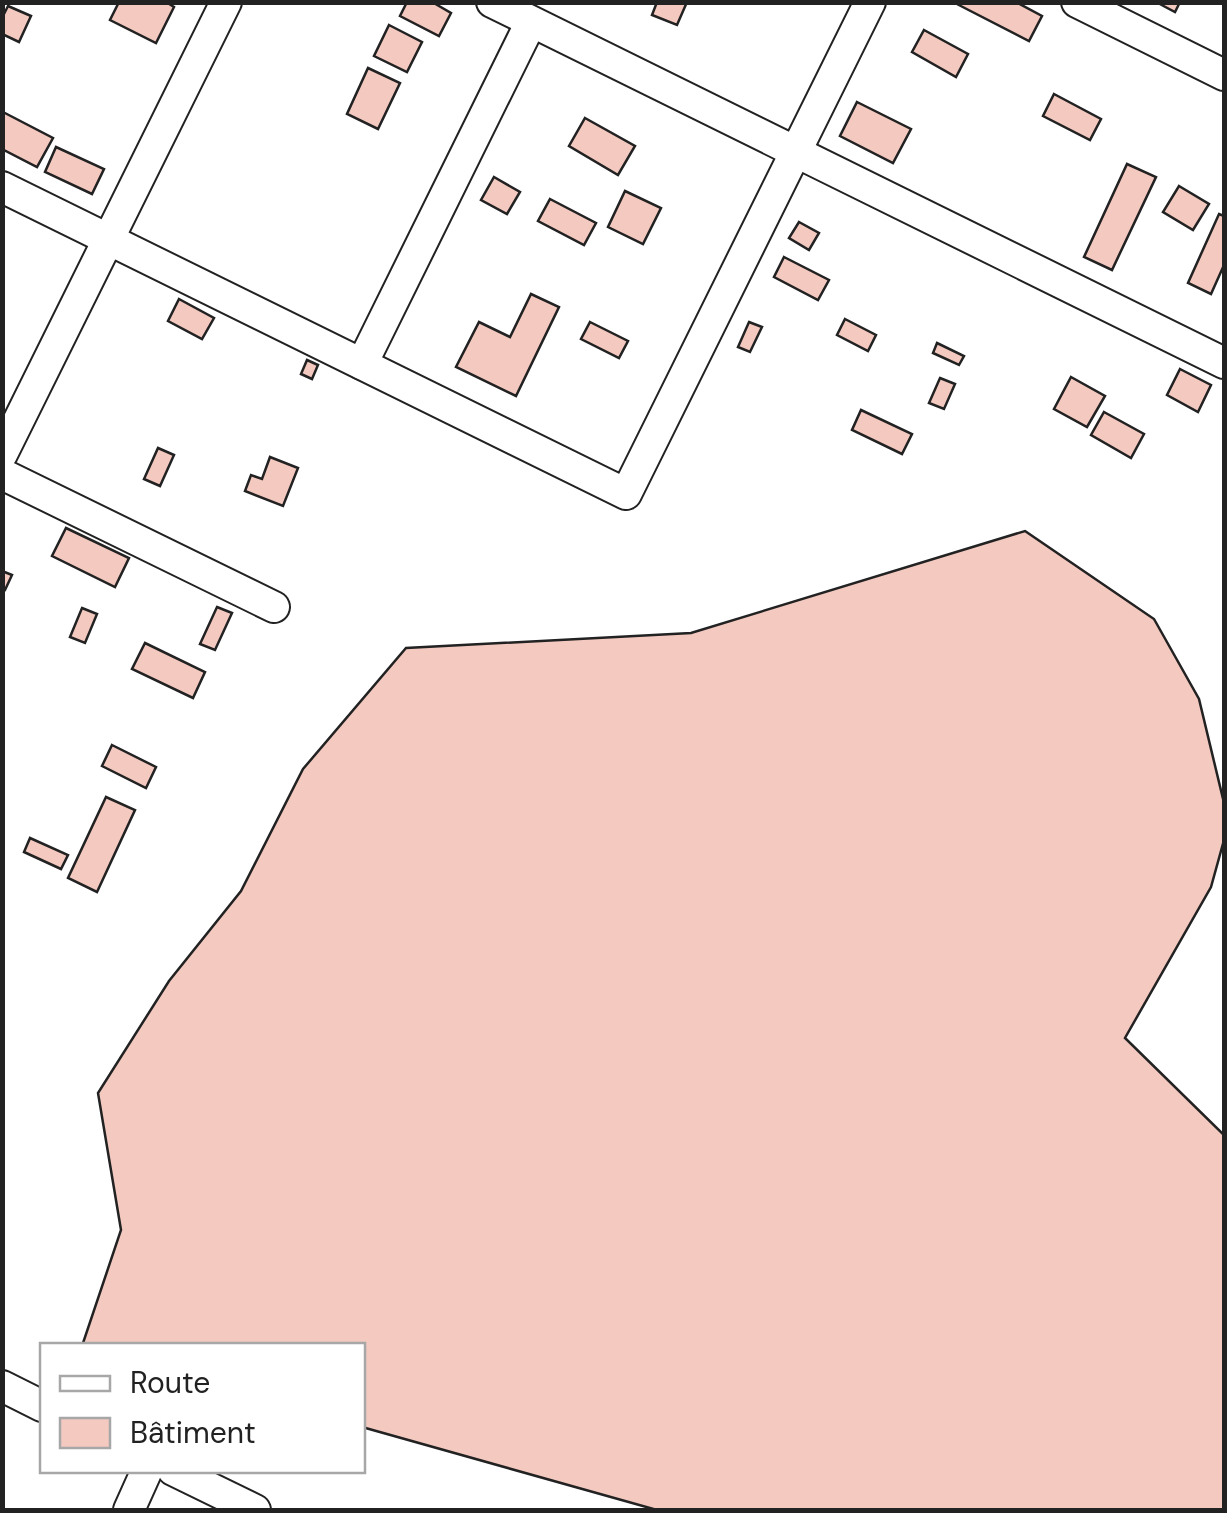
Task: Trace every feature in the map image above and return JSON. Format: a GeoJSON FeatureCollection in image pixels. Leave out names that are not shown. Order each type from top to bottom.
{"type":"FeatureCollection","features":[{"type":"Feature","properties":{"kind":"street"},"geometry":{"type":"LineString","coordinates":[[2,454],[226,2]]}},
{"type":"Feature","properties":{"kind":"street"},"geometry":{"type":"LineString","coordinates":[[492,2],[1224,363]]}},
{"type":"Feature","properties":{"kind":"street"},"geometry":{"type":"LineString","coordinates":[[2,188],[626,494],[870,2]]}},
{"type":"Feature","properties":{"kind":"street"},"geometry":{"type":"LineString","coordinates":[[1077,2],[1224,75]]}},
{"type":"Feature","properties":{"kind":"street"},"geometry":{"type":"LineString","coordinates":[[362,364],[531,22]]}},
{"type":"Feature","properties":{"kind":"street"},"geometry":{"type":"LineString","coordinates":[[2,474],[274,608]]}},
{"type":"Feature","properties":{"kind":"street"},"geometry":{"type":"LineString","coordinates":[[2,1386],[40,1405]]}},
{"type":"Feature","properties":{"kind":"street"},"geometry":{"type":"LineString","coordinates":[[129,1510],[147,1473]]}},
{"type":"Feature","properties":{"kind":"street"},"geometry":{"type":"LineString","coordinates":[[179,1473],[254,1510]]}},
{"type":"Feature","properties":{"kind":"building"},"geometry":{"type":"Polygon","coordinates":[[[119,2],[166,2],[174,7],[156,43],[110,20],[119,2]]]}},
{"type":"Feature","properties":{"kind":"building"},"geometry":{"type":"Polygon","coordinates":[[[407,2],[432,2],[451,13],[439,36],[400,16],[407,2]]]}},
{"type":"Feature","properties":{"kind":"building"},"geometry":{"type":"Polygon","coordinates":[[[657,2],[687,2],[677,25],[652,15],[657,2]]]}},
{"type":"Feature","properties":{"kind":"building"},"geometry":{"type":"Polygon","coordinates":[[[953,2],[1016,2],[1042,16],[1029,41],[953,2]]]}},
{"type":"Feature","properties":{"kind":"building"},"geometry":{"type":"Polygon","coordinates":[[[1156,2],[1180,2],[1175,12],[1156,2]]]}},
{"type":"Feature","properties":{"kind":"building"},"geometry":{"type":"Polygon","coordinates":[[[8,6],[31,16],[19,42],[2,34],[2,18],[8,6]]]}},
{"type":"Feature","properties":{"kind":"building"},"geometry":{"type":"Polygon","coordinates":[[[389,25],[422,42],[407,72],[374,56],[389,25]]]}},
{"type":"Feature","properties":{"kind":"building"},"geometry":{"type":"Polygon","coordinates":[[[924,30],[968,54],[956,77],[912,52],[924,30]]]}},
{"type":"Feature","properties":{"kind":"building"},"geometry":{"type":"Polygon","coordinates":[[[368,68],[400,83],[378,129],[347,114],[368,68]]]}},
{"type":"Feature","properties":{"kind":"building"},"geometry":{"type":"Polygon","coordinates":[[[1054,94],[1101,119],[1090,140],[1043,116],[1054,94]]]}},
{"type":"Feature","properties":{"kind":"building"},"geometry":{"type":"Polygon","coordinates":[[[857,102],[911,129],[893,163],[840,136],[857,102]]]}},
{"type":"Feature","properties":{"kind":"building"},"geometry":{"type":"Polygon","coordinates":[[[3,112],[53,138],[37,167],[2,149],[3,112]]]}},
{"type":"Feature","properties":{"kind":"building"},"geometry":{"type":"Polygon","coordinates":[[[585,118],[635,146],[618,175],[569,146],[585,118]]]}},
{"type":"Feature","properties":{"kind":"building"},"geometry":{"type":"Polygon","coordinates":[[[56,147],[104,169],[92,194],[45,172],[56,147]]]}},
{"type":"Feature","properties":{"kind":"building"},"geometry":{"type":"Polygon","coordinates":[[[1127,164],[1156,177],[1112,270],[1084,257],[1127,164]]]}},
{"type":"Feature","properties":{"kind":"building"},"geometry":{"type":"Polygon","coordinates":[[[494,177],[520,192],[507,214],[481,200],[494,177]]]}},
{"type":"Feature","properties":{"kind":"building"},"geometry":{"type":"Polygon","coordinates":[[[1179,186],[1209,204],[1193,230],[1163,212],[1179,186]]]}},
{"type":"Feature","properties":{"kind":"building"},"geometry":{"type":"Polygon","coordinates":[[[625,191],[661,208],[643,244],[608,227],[625,191]]]}},
{"type":"Feature","properties":{"kind":"building"},"geometry":{"type":"Polygon","coordinates":[[[550,199],[596,223],[584,245],[538,221],[550,199]]]}},
{"type":"Feature","properties":{"kind":"building"},"geometry":{"type":"Polygon","coordinates":[[[1219,214],[1224,216],[1224,265],[1211,294],[1188,283],[1219,214]]]}},
{"type":"Feature","properties":{"kind":"building"},"geometry":{"type":"Polygon","coordinates":[[[799,222],[819,233],[809,250],[789,238],[799,222]]]}},
{"type":"Feature","properties":{"kind":"building"},"geometry":{"type":"Polygon","coordinates":[[[784,257],[829,280],[818,300],[774,277],[784,257]]]}},
{"type":"Feature","properties":{"kind":"building"},"geometry":{"type":"Polygon","coordinates":[[[531,294],[559,307],[516,396],[456,367],[479,322],[510,337],[531,294]]]}},
{"type":"Feature","properties":{"kind":"building"},"geometry":{"type":"Polygon","coordinates":[[[179,299],[214,318],[202,339],[168,321],[179,299]]]}},
{"type":"Feature","properties":{"kind":"building"},"geometry":{"type":"Polygon","coordinates":[[[845,319],[876,335],[868,351],[837,335],[845,319]]]}},
{"type":"Feature","properties":{"kind":"building"},"geometry":{"type":"Polygon","coordinates":[[[590,322],[628,341],[619,358],[581,339],[590,322]]]}},
{"type":"Feature","properties":{"kind":"building"},"geometry":{"type":"Polygon","coordinates":[[[749,322],[762,327],[750,352],[738,347],[749,322]]]}},
{"type":"Feature","properties":{"kind":"building"},"geometry":{"type":"Polygon","coordinates":[[[937,343],[964,356],[959,365],[933,353],[937,343]]]}},
{"type":"Feature","properties":{"kind":"building"},"geometry":{"type":"Polygon","coordinates":[[[307,360],[318,365],[312,379],[301,374],[307,360]]]}},
{"type":"Feature","properties":{"kind":"building"},"geometry":{"type":"Polygon","coordinates":[[[1180,369],[1211,385],[1198,412],[1167,395],[1180,369]]]}},
{"type":"Feature","properties":{"kind":"building"},"geometry":{"type":"Polygon","coordinates":[[[1071,377],[1105,396],[1087,427],[1054,409],[1071,377]]]}},
{"type":"Feature","properties":{"kind":"building"},"geometry":{"type":"Polygon","coordinates":[[[940,378],[955,384],[944,409],[929,403],[940,378]]]}},
{"type":"Feature","properties":{"kind":"building"},"geometry":{"type":"Polygon","coordinates":[[[861,410],[912,434],[902,454],[852,430],[861,410]]]}},
{"type":"Feature","properties":{"kind":"building"},"geometry":{"type":"Polygon","coordinates":[[[1104,412],[1144,434],[1131,458],[1091,435],[1104,412]]]}},
{"type":"Feature","properties":{"kind":"building"},"geometry":{"type":"Polygon","coordinates":[[[158,448],[174,455],[160,486],[144,479],[158,448]]]}},
{"type":"Feature","properties":{"kind":"building"},"geometry":{"type":"Polygon","coordinates":[[[270,457],[298,468],[283,506],[245,491],[251,475],[262,479],[270,457]]]}},
{"type":"Feature","properties":{"kind":"building"},"geometry":{"type":"Polygon","coordinates":[[[66,528],[129,558],[115,587],[52,556],[66,528]]]}},
{"type":"Feature","properties":{"kind":"building"},"geometry":{"type":"Polygon","coordinates":[[[1025,531],[1154,619],[1199,699],[1224,803],[1224,840],[1211,887],[1125,1038],[1224,1135],[1224,1510],[657,1510],[365,1428],[365,1343],[83,1343],[121,1230],[98,1093],[169,981],[241,891],[303,769],[406,648],[691,633],[1025,531]]]}},
{"type":"Feature","properties":{"kind":"building"},"geometry":{"type":"Polygon","coordinates":[[[2,571],[12,575],[5,590],[2,589],[2,571]]]}},
{"type":"Feature","properties":{"kind":"building"},"geometry":{"type":"Polygon","coordinates":[[[217,607],[232,613],[215,650],[200,644],[217,607]]]}},
{"type":"Feature","properties":{"kind":"building"},"geometry":{"type":"Polygon","coordinates":[[[82,608],[97,614],[85,643],[70,637],[82,608]]]}},
{"type":"Feature","properties":{"kind":"building"},"geometry":{"type":"Polygon","coordinates":[[[145,643],[205,672],[193,698],[132,669],[145,643]]]}},
{"type":"Feature","properties":{"kind":"building"},"geometry":{"type":"Polygon","coordinates":[[[112,745],[156,767],[146,788],[102,766],[112,745]]]}},
{"type":"Feature","properties":{"kind":"building"},"geometry":{"type":"Polygon","coordinates":[[[106,797],[135,810],[97,892],[68,878],[106,797]]]}},
{"type":"Feature","properties":{"kind":"building"},"geometry":{"type":"Polygon","coordinates":[[[30,838],[68,855],[61,869],[24,852],[30,838]]]}}]}
